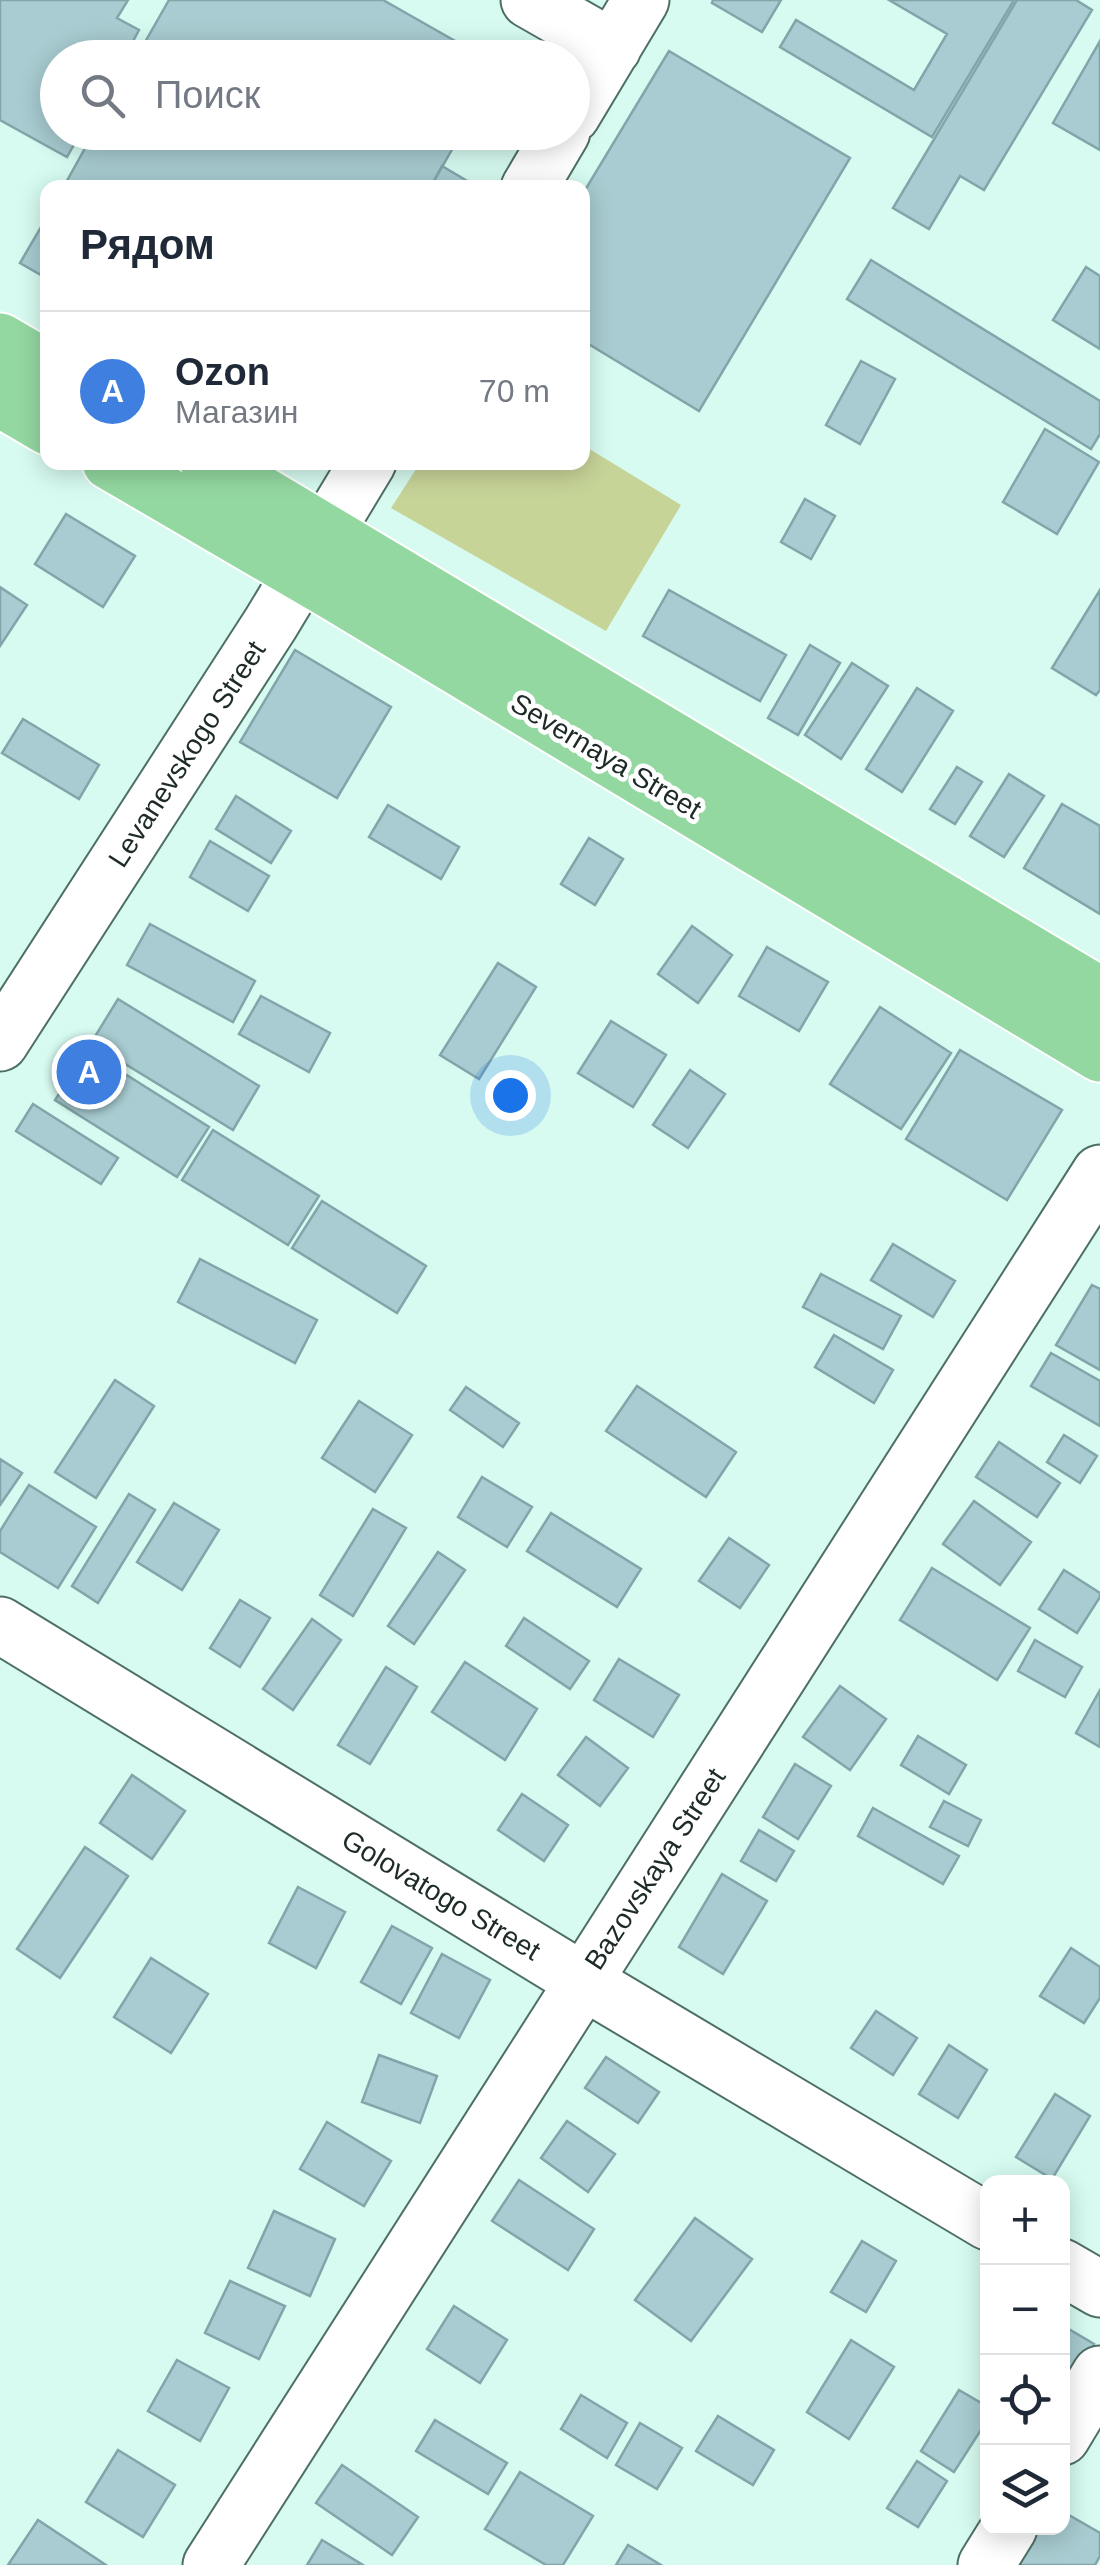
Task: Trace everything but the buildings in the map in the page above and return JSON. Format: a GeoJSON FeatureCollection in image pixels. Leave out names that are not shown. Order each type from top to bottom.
{"type":"FeatureCollection","features":[{"type":"Feature","properties":{"kind":"main road"},"geometry":{"type":"LineString","coordinates":[[0,342],[40,364]]}},
{"type":"Feature","properties":{"kind":"main road"},"geometry":{"type":"LineString","coordinates":[[0,399],[40,422]]}},
{"type":"Feature","properties":{"kind":"main road","name":"Severnaya Street"},"geometry":{"type":"LineString","coordinates":[[128,470],[314,553],[1100,995]]}},
{"type":"Feature","properties":{"kind":"main road","name":"Severnaya Street"},"geometry":{"type":"LineString","coordinates":[[217,470],[314,553],[1100,1054]]}},
{"type":"Feature","properties":{"kind":"street"},"geometry":{"type":"LineString","coordinates":[[529,0],[613,48]]}},
{"type":"Feature","properties":{"kind":"street"},"geometry":{"type":"LineString","coordinates":[[590,86],[641,0]]}},
{"type":"Feature","properties":{"kind":"street"},"geometry":{"type":"LineString","coordinates":[[534,180],[551,150]]}},
{"type":"Feature","properties":{"kind":"street","name":"Levanevskogo Street"},"geometry":{"type":"LineString","coordinates":[[0,1043],[363,470]]}},
{"type":"Feature","properties":{"kind":"street","name":"Bazovskaya Street"},"geometry":{"type":"LineString","coordinates":[[228,2559],[583,1982],[1100,1173]]}},
{"type":"Feature","properties":{"kind":"street","name":"Golovatogo Street"},"geometry":{"type":"LineString","coordinates":[[0,1625],[583,1982],[980,2217]]}},
{"type":"Feature","properties":{"kind":"street"},"geometry":{"type":"LineString","coordinates":[[1070,2272],[1100,2289]]}},
{"type":"Feature","properties":{"kind":"street"},"geometry":{"type":"LineString","coordinates":[[1070,2424],[1100,2374]]}},
{"type":"Feature","properties":{"kind":"street"},"geometry":{"type":"LineString","coordinates":[[986,2565],[1005,2535]]}},
{"type":"Feature","properties":{"kind":"green space"},"geometry":{"type":"Polygon","coordinates":[[[590,449],[681,505],[606,631],[391,508],[415,470],[590,470],[590,449]]]}},
{"type":"Feature","properties":{"kind":"place","name":"Ozon"},"geometry":{"type":"Point","coordinates":[89,1072]}}]}
